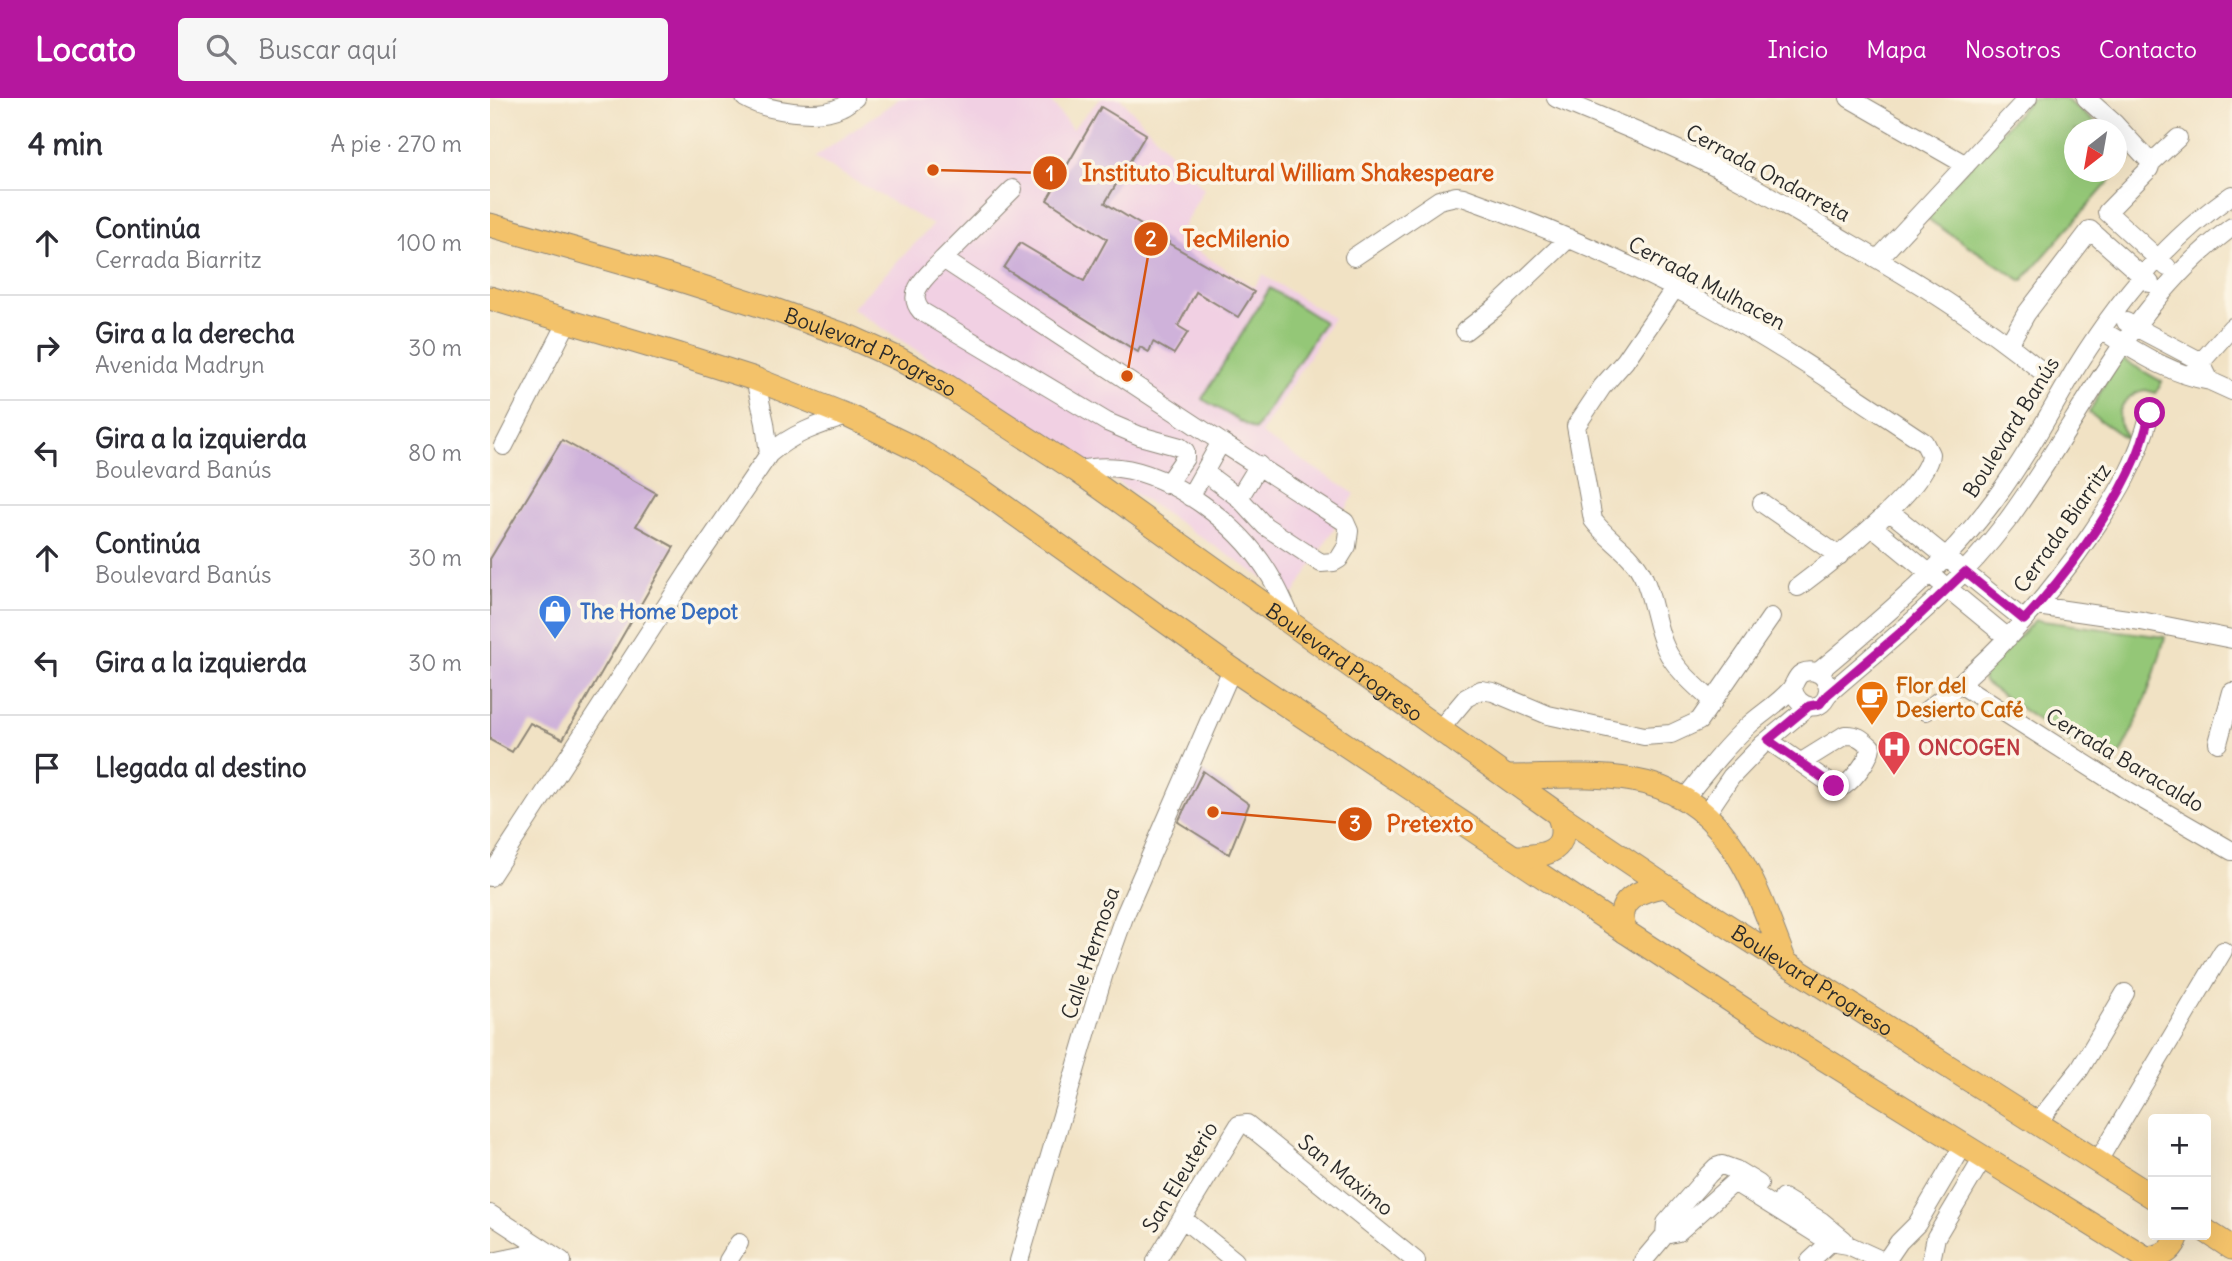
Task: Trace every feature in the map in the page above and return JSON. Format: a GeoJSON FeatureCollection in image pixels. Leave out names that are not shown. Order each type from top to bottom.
{"type":"FeatureCollection","features":[{"type":"Feature","properties":{"kind":"main road","name":"Boulevard Progreso"},"geometry":{"type":"LineString","coordinates":[[490,225],[665,275],[775,310],[850,337],[899,359],[947,386],[1076,470],[1558,814],[1665,886],[2148,1194]]}},
{"type":"Feature","properties":{"kind":"main road"},"geometry":{"type":"LineString","coordinates":[[490,298],[755,379],[848,416],[918,450],[977,487],[1232,669],[1745,1010],[2148,1259],[2168,1252],[2176,1240]]}},
{"type":"Feature","properties":{"kind":"main road"},"geometry":{"type":"LineString","coordinates":[[1508,778],[1630,779],[1685,798],[1706,814],[1729,839],[1746,866],[1785,962]]}},
{"type":"Feature","properties":{"kind":"main road"},"geometry":{"type":"LineString","coordinates":[[1514,857],[1542,855],[1562,841],[1563,827],[1558,814]]}},
{"type":"Feature","properties":{"kind":"main road"},"geometry":{"type":"LineString","coordinates":[[1626,932],[1621,922],[1622,911],[1629,900],[1638,892],[1665,886]]}},
{"type":"Feature","properties":{"kind":"main road"},"geometry":{"type":"LineString","coordinates":[[2211,1234],[2232,1248]]}},
{"type":"Feature","properties":{"kind":"street"},"geometry":{"type":"LineString","coordinates":[[745,98],[775,109],[810,113],[840,108],[855,98]]}},
{"type":"Feature","properties":{"kind":"street","name":"Cerrada Ondarreta"},"geometry":{"type":"LineString","coordinates":[[1556,98],[1652,138],[1745,183],[1878,259],[2009,344],[2039,369]]}},
{"type":"Feature","properties":{"kind":"street"},"geometry":{"type":"LineString","coordinates":[[1849,98],[1966,165]]}},
{"type":"Feature","properties":{"kind":"street"},"geometry":{"type":"LineString","coordinates":[[1878,259],[2028,98]]}},
{"type":"Feature","properties":{"kind":"street"},"geometry":{"type":"LineString","coordinates":[[2086,98],[2115,124],[2151,163]]}},
{"type":"Feature","properties":{"kind":"street"},"geometry":{"type":"LineString","coordinates":[[2177,276],[2107,212],[2149,169],[2151,163],[2178,138]]}},
{"type":"Feature","properties":{"kind":"street"},"geometry":{"type":"LineString","coordinates":[[1013,189],[917,286],[914,299],[916,305],[921,311],[1107,422],[1140,436],[1180,447],[1185,451],[1185,458],[1167,484]]}},
{"type":"Feature","properties":{"kind":"street","name":"Boulevard Banús"},"geometry":{"type":"LineString","coordinates":[[1816,673],[1905,599],[1947,558],[2014,473],[2113,314],[2143,276],[2180,237],[2232,195]]}},
{"type":"Feature","properties":{"kind":"street","name":"Cerrada Mulhacen"},"geometry":{"type":"LineString","coordinates":[[1354,257],[1439,200],[1455,196],[1569,238],[1675,288],[1794,355],[1924,442],[1930,454],[1926,470],[1889,511]]}},
{"type":"Feature","properties":{"kind":"street"},"geometry":{"type":"LineString","coordinates":[[1706,814],[1731,778],[1768,740],[1809,706],[1820,704],[1965,572],[2018,506],[2134,327],[2177,276],[2232,227]]}},
{"type":"Feature","properties":{"kind":"street"},"geometry":{"type":"LineString","coordinates":[[2009,344],[2033,305],[2090,230],[2160,294]]}},
{"type":"Feature","properties":{"kind":"street"},"geometry":{"type":"LineString","coordinates":[[1465,331],[1496,307],[1569,238]]}},
{"type":"Feature","properties":{"kind":"street"},"geometry":{"type":"LineString","coordinates":[[943,259],[1345,522],[1349,539],[1343,553],[1334,562],[1321,563],[1265,526],[1239,498],[1204,472]]}},
{"type":"Feature","properties":{"kind":"street"},"geometry":{"type":"LineString","coordinates":[[1675,288],[1576,426],[1593,520],[1601,533],[1632,558],[1644,578],[1666,649],[1683,674],[1713,702]]}},
{"type":"Feature","properties":{"kind":"street"},"geometry":{"type":"LineString","coordinates":[[2113,314],[2200,361],[2210,381]]}},
{"type":"Feature","properties":{"kind":"street"},"geometry":{"type":"LineString","coordinates":[[504,446],[568,321]]}},
{"type":"Feature","properties":{"kind":"street"},"geometry":{"type":"LineString","coordinates":[[2189,377],[2232,327]]}},
{"type":"Feature","properties":{"kind":"street"},"geometry":{"type":"LineString","coordinates":[[2101,330],[2147,359],[2232,391]]}},
{"type":"Feature","properties":{"kind":"street"},"geometry":{"type":"LineString","coordinates":[[755,379],[769,454]]}},
{"type":"Feature","properties":{"kind":"street","name":"Cerrada Biarritz"},"geometry":{"type":"LineString","coordinates":[[1926,711],[1960,684],[2008,638],[2037,606],[2079,551],[2124,483],[2137,457],[2150,413]]}},
{"type":"Feature","properties":{"kind":"street"},"geometry":{"type":"LineString","coordinates":[[490,877],[689,571],[769,454],[783,441],[817,425],[848,416]]}},
{"type":"Feature","properties":{"kind":"street"},"geometry":{"type":"LineString","coordinates":[[1190,496],[1222,442]]}},
{"type":"Feature","properties":{"kind":"street"},"geometry":{"type":"LineString","coordinates":[[1239,498],[1259,466]]}},
{"type":"Feature","properties":{"kind":"street"},"geometry":{"type":"LineString","coordinates":[[1076,470],[1101,467],[1140,472],[1190,496],[1229,526],[1250,547],[1279,591],[1293,623]]}},
{"type":"Feature","properties":{"kind":"street"},"geometry":{"type":"LineString","coordinates":[[1762,503],[1839,556]]}},
{"type":"Feature","properties":{"kind":"street"},"geometry":{"type":"LineString","coordinates":[[1798,587],[1839,556],[1889,511],[2024,620]]}},
{"type":"Feature","properties":{"kind":"street"},"geometry":{"type":"LineString","coordinates":[[1873,527],[2008,638]]}},
{"type":"Feature","properties":{"kind":"street"},"geometry":{"type":"LineString","coordinates":[[2037,606],[2141,621],[2232,639]]}},
{"type":"Feature","properties":{"kind":"street"},"geometry":{"type":"LineString","coordinates":[[1440,729],[1466,698],[1481,690],[1493,692],[1548,715],[1644,736],[1671,734],[1699,720],[1771,617]]}},
{"type":"Feature","properties":{"kind":"street","name":"Calle Hermosa"},"geometry":{"type":"LineString","coordinates":[[1019,1261],[1104,973],[1124,918],[1232,669]]}},
{"type":"Feature","properties":{"kind":"street"},"geometry":{"type":"LineString","coordinates":[[1685,798],[1750,724],[1793,688],[1796,678],[1801,674],[1811,671],[1821,675],[1827,684],[1827,695]]}},
{"type":"Feature","properties":{"kind":"street","name":"Cerrada Baracaldo"},"geometry":{"type":"LineString","coordinates":[[1960,684],[2123,788],[2232,851]]}},
{"type":"Feature","properties":{"kind":"street"},"geometry":{"type":"LineString","coordinates":[[1793,688],[1799,702],[1809,706]]}},
{"type":"Feature","properties":{"kind":"street"},"geometry":{"type":"LineString","coordinates":[[2218,743],[2232,692]]}},
{"type":"Feature","properties":{"kind":"street"},"geometry":{"type":"LineString","coordinates":[[1768,740],[1800,763]]}},
{"type":"Feature","properties":{"kind":"street"},"geometry":{"type":"LineString","coordinates":[[2098,1161],[2223,951]]}},
{"type":"Feature","properties":{"kind":"street"},"geometry":{"type":"LineString","coordinates":[[2037,1123],[2080,1069],[2125,993]]}},
{"type":"Feature","properties":{"kind":"street","name":"San Eleuterio"},"geometry":{"type":"LineString","coordinates":[[1156,1261],[1239,1125],[1247,1124]]}},
{"type":"Feature","properties":{"kind":"street","name":"San Maximo"},"geometry":{"type":"LineString","coordinates":[[1247,1124],[1416,1261]]}},
{"type":"Feature","properties":{"kind":"street"},"geometry":{"type":"LineString","coordinates":[[1665,1235],[1678,1232],[1732,1184],[1739,1185],[1839,1240],[1885,1261],[1917,1224],[1963,1146]]}},
{"type":"Feature","properties":{"kind":"street"},"geometry":{"type":"LineString","coordinates":[[1931,1261],[1936,1237],[1983,1158]]}},
{"type":"Feature","properties":{"kind":"street"},"geometry":{"type":"LineString","coordinates":[[1722,1165],[1732,1184]]}},
{"type":"Feature","properties":{"kind":"street"},"geometry":{"type":"LineString","coordinates":[[1643,1261],[1665,1235],[1666,1223],[1708,1175],[1722,1165],[1736,1170],[1839,1240]]}},
{"type":"Feature","properties":{"kind":"street"},"geometry":{"type":"LineString","coordinates":[[1182,1218],[1235,1261]]}},
{"type":"Feature","properties":{"kind":"street"},"geometry":{"type":"LineString","coordinates":[[492,1221],[557,1258]]}},
{"type":"Feature","properties":{"kind":"street"},"geometry":{"type":"LineString","coordinates":[[1917,1224],[1936,1237]]}},
{"type":"Feature","properties":{"kind":"street"},"geometry":{"type":"LineString","coordinates":[[1810,1261],[1839,1240]]}},
{"type":"Feature","properties":{"kind":"street"},"geometry":{"type":"LineString","coordinates":[[728,1261],[739,1243]]}},
{"type":"Feature","properties":{"kind":"street"},"geometry":{"type":"LineString","coordinates":[[496,1261],[526,1255],[557,1258]]}},
{"type":"Feature","properties":{"kind":"shaded area"},"geometry":{"type":"Polygon","coordinates":[[[900,98],[1048,98],[1072,129],[1101,98],[1120,98],[1204,189],[1177,238],[1254,287],[1263,275],[1333,318],[1261,434],[1355,494],[1292,597],[852,308],[933,225],[814,158],[900,98]]]}},
{"type":"Feature","properties":{"kind":"green space"},"geometry":{"type":"Polygon","coordinates":[[[2032,98],[2064,98],[2091,119],[2064,119],[2064,182],[2109,182],[2022,281],[1923,216],[2032,98]]]}},
{"type":"Feature","properties":{"kind":"green space"},"geometry":{"type":"Polygon","coordinates":[[[1270,288],[1324,322],[1255,430],[1202,399],[1270,288]]]}},
{"type":"Feature","properties":{"kind":"green space"},"geometry":{"type":"Polygon","coordinates":[[[2119,357],[2162,382],[2156,393],[2145,390],[2125,401],[2119,417],[2127,439],[2089,413],[2119,357]]]}},
{"type":"Feature","properties":{"kind":"green space"},"geometry":{"type":"Polygon","coordinates":[[[2035,620],[2165,637],[2144,704],[2113,767],[2066,740],[1985,683],[1982,677],[1987,669],[2035,620]]]}},
{"type":"Feature","properties":{"kind":"building"},"geometry":{"type":"Polygon","coordinates":[[[1101,107],[1146,134],[1105,203],[1254,292],[1238,317],[1196,292],[1178,326],[1188,332],[1174,354],[1153,342],[1149,352],[1140,347],[1138,352],[1004,268],[1020,243],[1084,281],[1107,239],[1047,200],[1101,107]]]}},
{"type":"Feature","properties":{"kind":"building","name":"The Home Depot"},"geometry":{"type":"Polygon","coordinates":[[[562,440],[656,493],[636,526],[674,547],[563,739],[530,723],[512,752],[490,740],[490,559],[562,440]]]}},
{"type":"Feature","properties":{"kind":"building"},"geometry":{"type":"Polygon","coordinates":[[[1203,771],[1249,804],[1229,854],[1178,822],[1203,771]]]}},
{"type":"Feature","properties":{"kind":"place","name":"Instituto Bicultural William Shakespeare"},"geometry":{"type":"Point","coordinates":[933,170]}},
{"type":"Feature","properties":{"kind":"place","name":"TecMilenio"},"geometry":{"type":"Point","coordinates":[1127,376]}},
{"type":"Feature","properties":{"kind":"place","name":"The Home Depot"},"geometry":{"type":"Point","coordinates":[555,641]}},
{"type":"Feature","properties":{"kind":"place","name":"Flor del Desierto Café"},"geometry":{"type":"Point","coordinates":[1872,727]}},
{"type":"Feature","properties":{"kind":"place","name":"ONCOGEN"},"geometry":{"type":"Point","coordinates":[1894,777]}},
{"type":"Feature","properties":{"kind":"place","name":"Pretexto"},"geometry":{"type":"Point","coordinates":[1213,812]}},
{"type":"Feature","properties":{"kind":"route"},"geometry":{"type":"LineString","coordinates":[[1834,786],[1768,740],[1809,706],[1820,704],[1827,695],[1931,606],[1965,572],[2024,620],[2079,551],[2124,483],[2137,457],[2150,413]]}}]}
